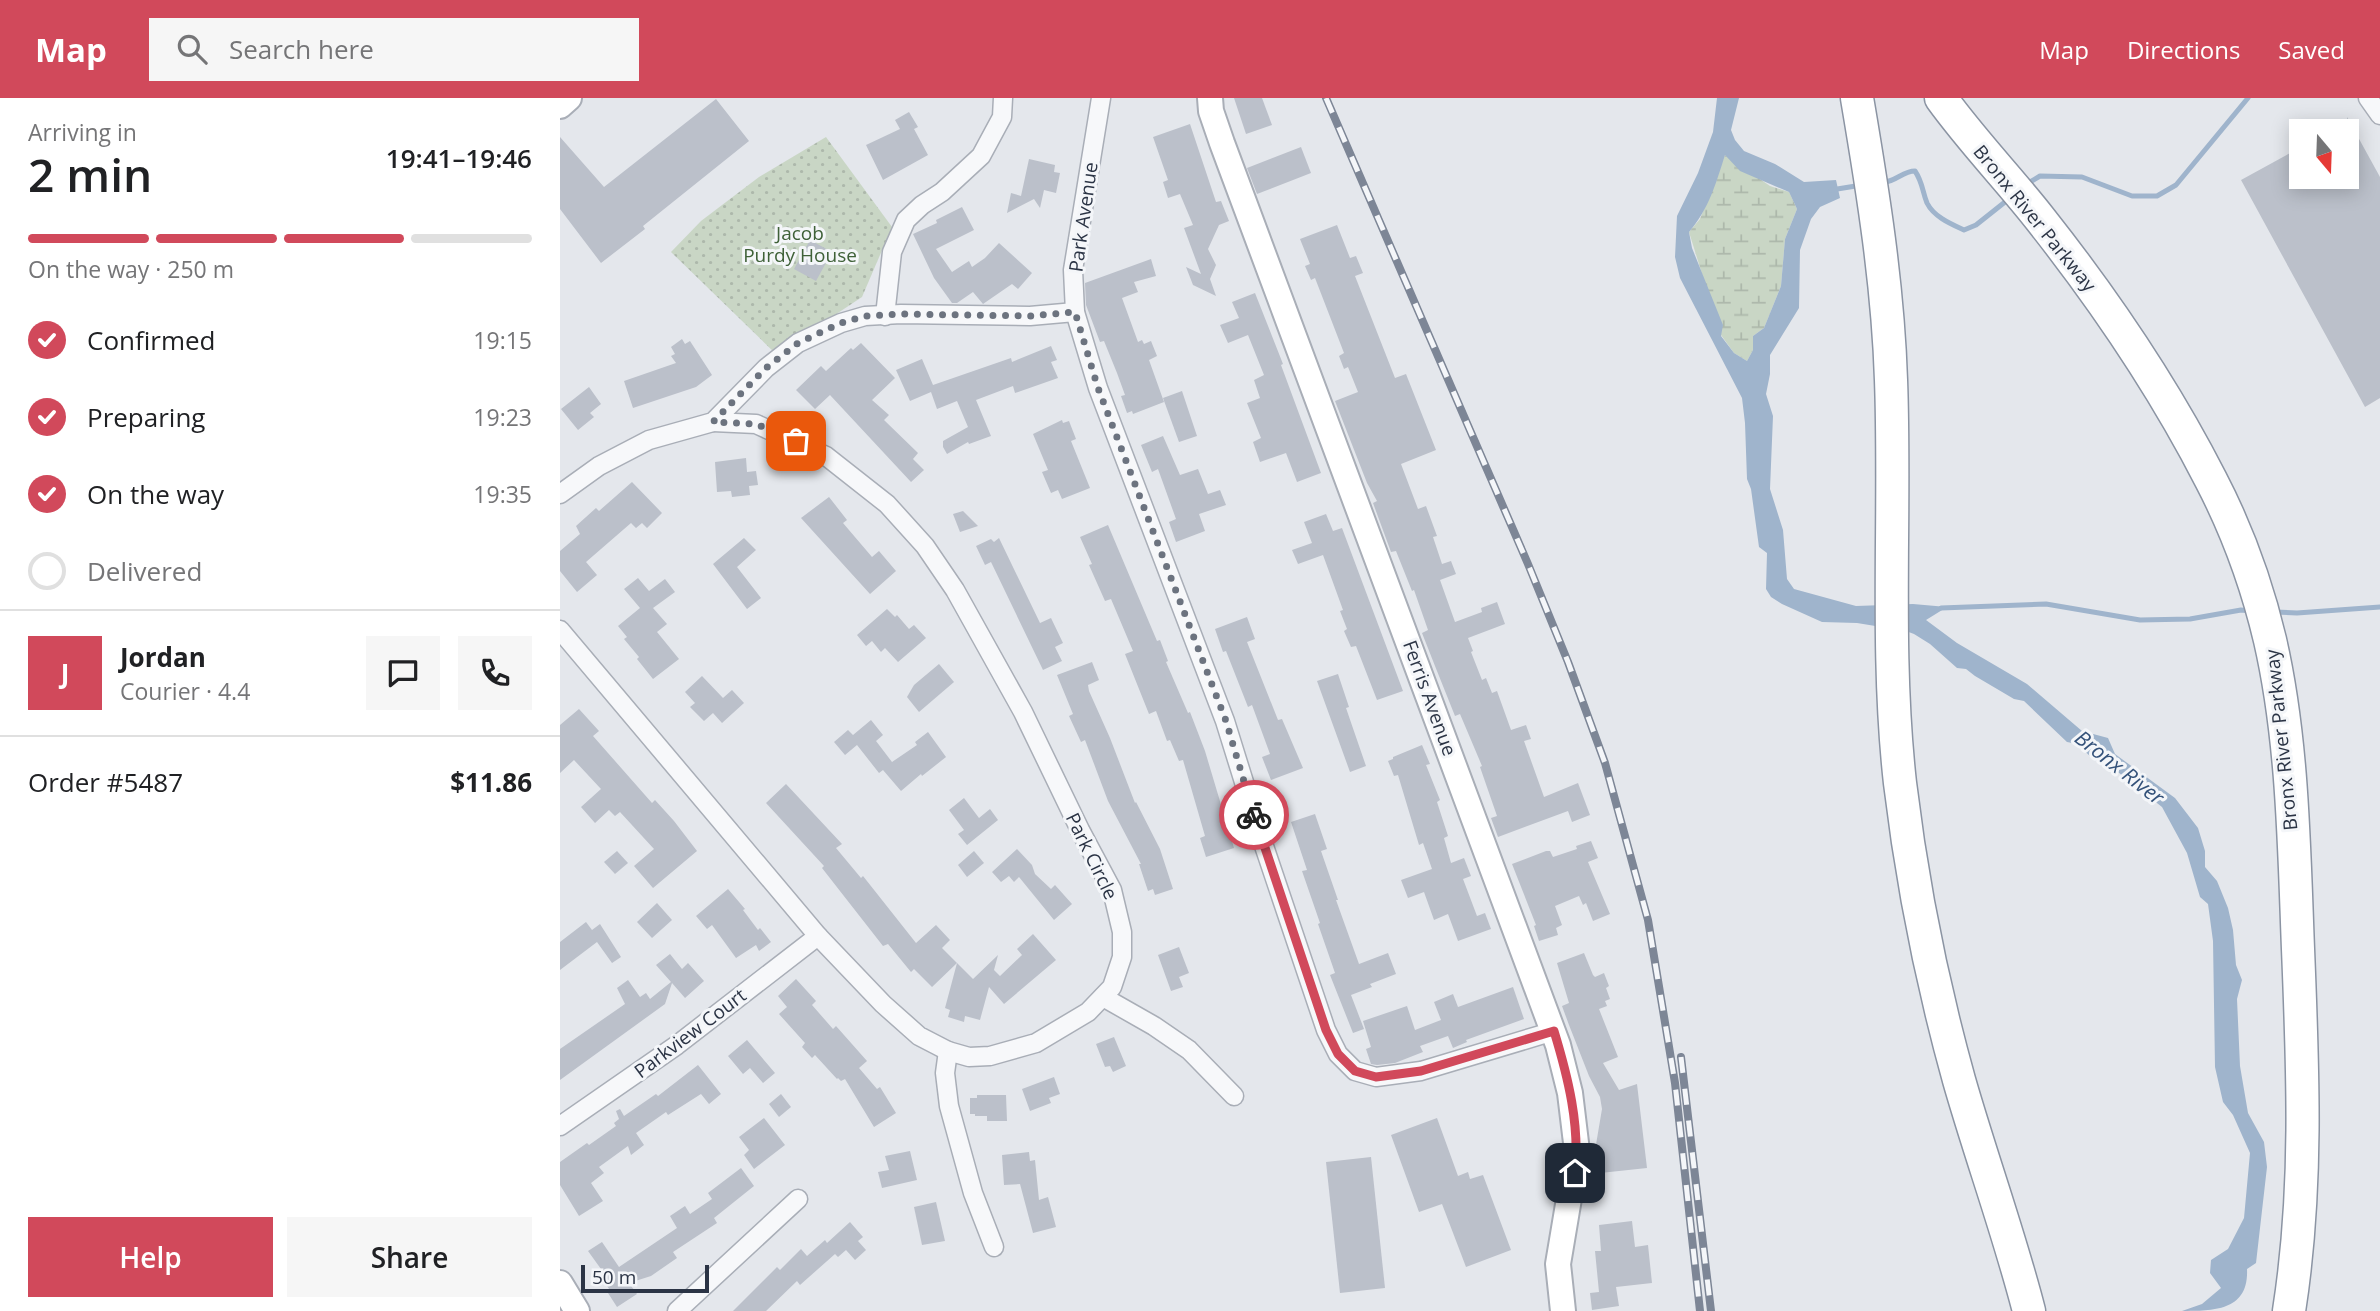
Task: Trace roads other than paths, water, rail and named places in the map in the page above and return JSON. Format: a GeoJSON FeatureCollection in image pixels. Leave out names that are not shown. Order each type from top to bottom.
{"type":"FeatureCollection","features":[{"type":"Feature","properties":{"kind":"highway"},"geometry":{"type":"LineString","coordinates":[[1857,98],[1887,315],[1892,407],[1893,660],[1900,780],[1916,893],[1930,964],[1957,1073],[2026,1302]]}},
{"type":"Feature","properties":{"kind":"highway","name":"Bronx River Parkway"},"geometry":{"type":"LineString","coordinates":[[1941,98],[2062,247],[2133,349],[2208,473],[2235,532],[2256,589],[2277,674],[2289,782],[2304,1090],[2302,1185],[2289,1311]]}},
{"type":"Feature","properties":{"kind":"street"},"geometry":{"type":"LineString","coordinates":[[560,107],[569,98]]}},
{"type":"Feature","properties":{"kind":"street"},"geometry":{"type":"LineString","coordinates":[[885,316],[892,252],[906,220],[981,156],[1002,117],[1003,98]]}},
{"type":"Feature","properties":{"kind":"street","name":"Park Avenue"},"geometry":{"type":"LineString","coordinates":[[1101,98],[1073,270],[1075,312],[1098,388],[1226,721],[1262,840],[1326,1030],[1338,1054],[1355,1071],[1376,1077],[1421,1071],[1554,1031]]}},
{"type":"Feature","properties":{"kind":"street","name":"Ferris Avenue"},"geometry":{"type":"LineString","coordinates":[[1210,98],[1211,111],[1222,143],[1554,1031],[1570,1093],[1577,1151],[1558,1264],[1563,1311]]}},
{"type":"Feature","properties":{"kind":"street"},"geometry":{"type":"LineString","coordinates":[[2368,98],[2380,115]]}},
{"type":"Feature","properties":{"kind":"street"},"geometry":{"type":"LineString","coordinates":[[560,494],[599,466],[649,440],[713,422],[766,368],[798,343],[841,323],[865,316],[1030,316],[1075,312]]}},
{"type":"Feature","properties":{"kind":"street","name":"Park Circle"},"geometry":{"type":"LineString","coordinates":[[560,630],[818,936],[883,1004],[919,1036],[948,1051],[969,1057],[990,1056],[1036,1043],[1088,1012],[1112,988],[1122,957],[1122,932],[1112,890],[1023,712],[948,579],[925,546],[887,504],[826,456],[756,424],[713,422]]}},
{"type":"Feature","properties":{"kind":"street","name":"Parkview Court"},"geometry":{"type":"LineString","coordinates":[[560,1126],[677,1045],[818,936]]}},
{"type":"Feature","properties":{"kind":"street"},"geometry":{"type":"LineString","coordinates":[[1102,997],[1154,1026],[1189,1050],[1234,1096]]}},
{"type":"Feature","properties":{"kind":"street"},"geometry":{"type":"LineString","coordinates":[[948,1051],[944,1073],[949,1106],[973,1193],[994,1247]]}},
{"type":"Feature","properties":{"kind":"street"},"geometry":{"type":"LineString","coordinates":[[677,1311],[799,1199]]}},
{"type":"Feature","properties":{"kind":"street"},"geometry":{"type":"LineString","coordinates":[[560,1283],[577,1311]]}},
{"type":"Feature","properties":{"kind":"water","name":"Bronx River"},"geometry":{"type":"Polygon","coordinates":[[[1717,98],[1739,98],[1731,130],[1744,151],[1775,164],[1804,182],[1836,180],[1840,198],[1820,207],[1811,219],[1800,250],[1799,308],[1770,355],[1766,394],[1773,416],[1770,489],[1783,530],[1787,579],[1794,589],[1856,606],[1913,604],[1947,607],[1926,620],[1957,643],[2027,684],[2082,731],[2108,738],[2115,754],[2175,798],[2198,828],[2205,851],[2205,867],[2217,881],[2233,930],[2236,965],[2242,980],[2237,999],[2240,1066],[2248,1113],[2264,1142],[2267,1167],[2256,1263],[2247,1269],[2242,1293],[2236,1301],[2227,1306],[2182,1311],[2202,1304],[2221,1288],[2210,1273],[2211,1260],[2228,1249],[2244,1218],[2250,1153],[2233,1115],[2223,1102],[2215,1067],[2213,941],[2208,904],[2200,897],[2187,853],[2162,807],[2109,765],[2097,761],[2078,746],[2067,742],[2024,701],[2014,699],[1966,669],[1957,668],[1914,634],[1857,623],[1822,622],[1771,597],[1766,589],[1767,553],[1759,547],[1751,489],[1747,479],[1742,398],[1680,278],[1675,257],[1677,216],[1698,173],[1713,132],[1717,98]],[[1725,155],[1707,205],[1689,232],[1692,248],[1723,325],[1721,336],[1734,353],[1747,361],[1753,350],[1753,336],[1764,328],[1781,286],[1785,239],[1797,209],[1789,192],[1740,171],[1725,155]]]}},
{"type":"Feature","properties":{"kind":"waterway"},"geometry":{"type":"LineString","coordinates":[[2025,185],[2040,176],[2082,177],[2132,196],[2157,196],[2176,185],[2248,98]]}},
{"type":"Feature","properties":{"kind":"waterway"},"geometry":{"type":"LineString","coordinates":[[1881,182],[1915,171],[1930,208],[1943,220],[1964,230],[1976,225],[2010,198]]}},
{"type":"Feature","properties":{"kind":"waterway"},"geometry":{"type":"LineString","coordinates":[[1831,190],[1862,185]]}},
{"type":"Feature","properties":{"kind":"waterway"},"geometry":{"type":"LineString","coordinates":[[1941,608],[2046,604],[2140,620],[2190,619],[2241,610],[2251,611]]}},
{"type":"Feature","properties":{"kind":"waterway"},"geometry":{"type":"LineString","coordinates":[[2275,612],[2380,607]]}},
{"type":"Feature","properties":{"kind":"railway"},"geometry":{"type":"LineString","coordinates":[[1326,98],[1528,564],[1605,763],[1648,920],[1675,1083],[1700,1311]]}},
{"type":"Feature","properties":{"kind":"railway"},"geometry":{"type":"LineString","coordinates":[[1681,1057],[1711,1311]]}},
{"type":"Feature","properties":{"kind":"park label","name":"Jacob Purdy House"},"geometry":{"type":"Point","coordinates":[800,244]}}]}
